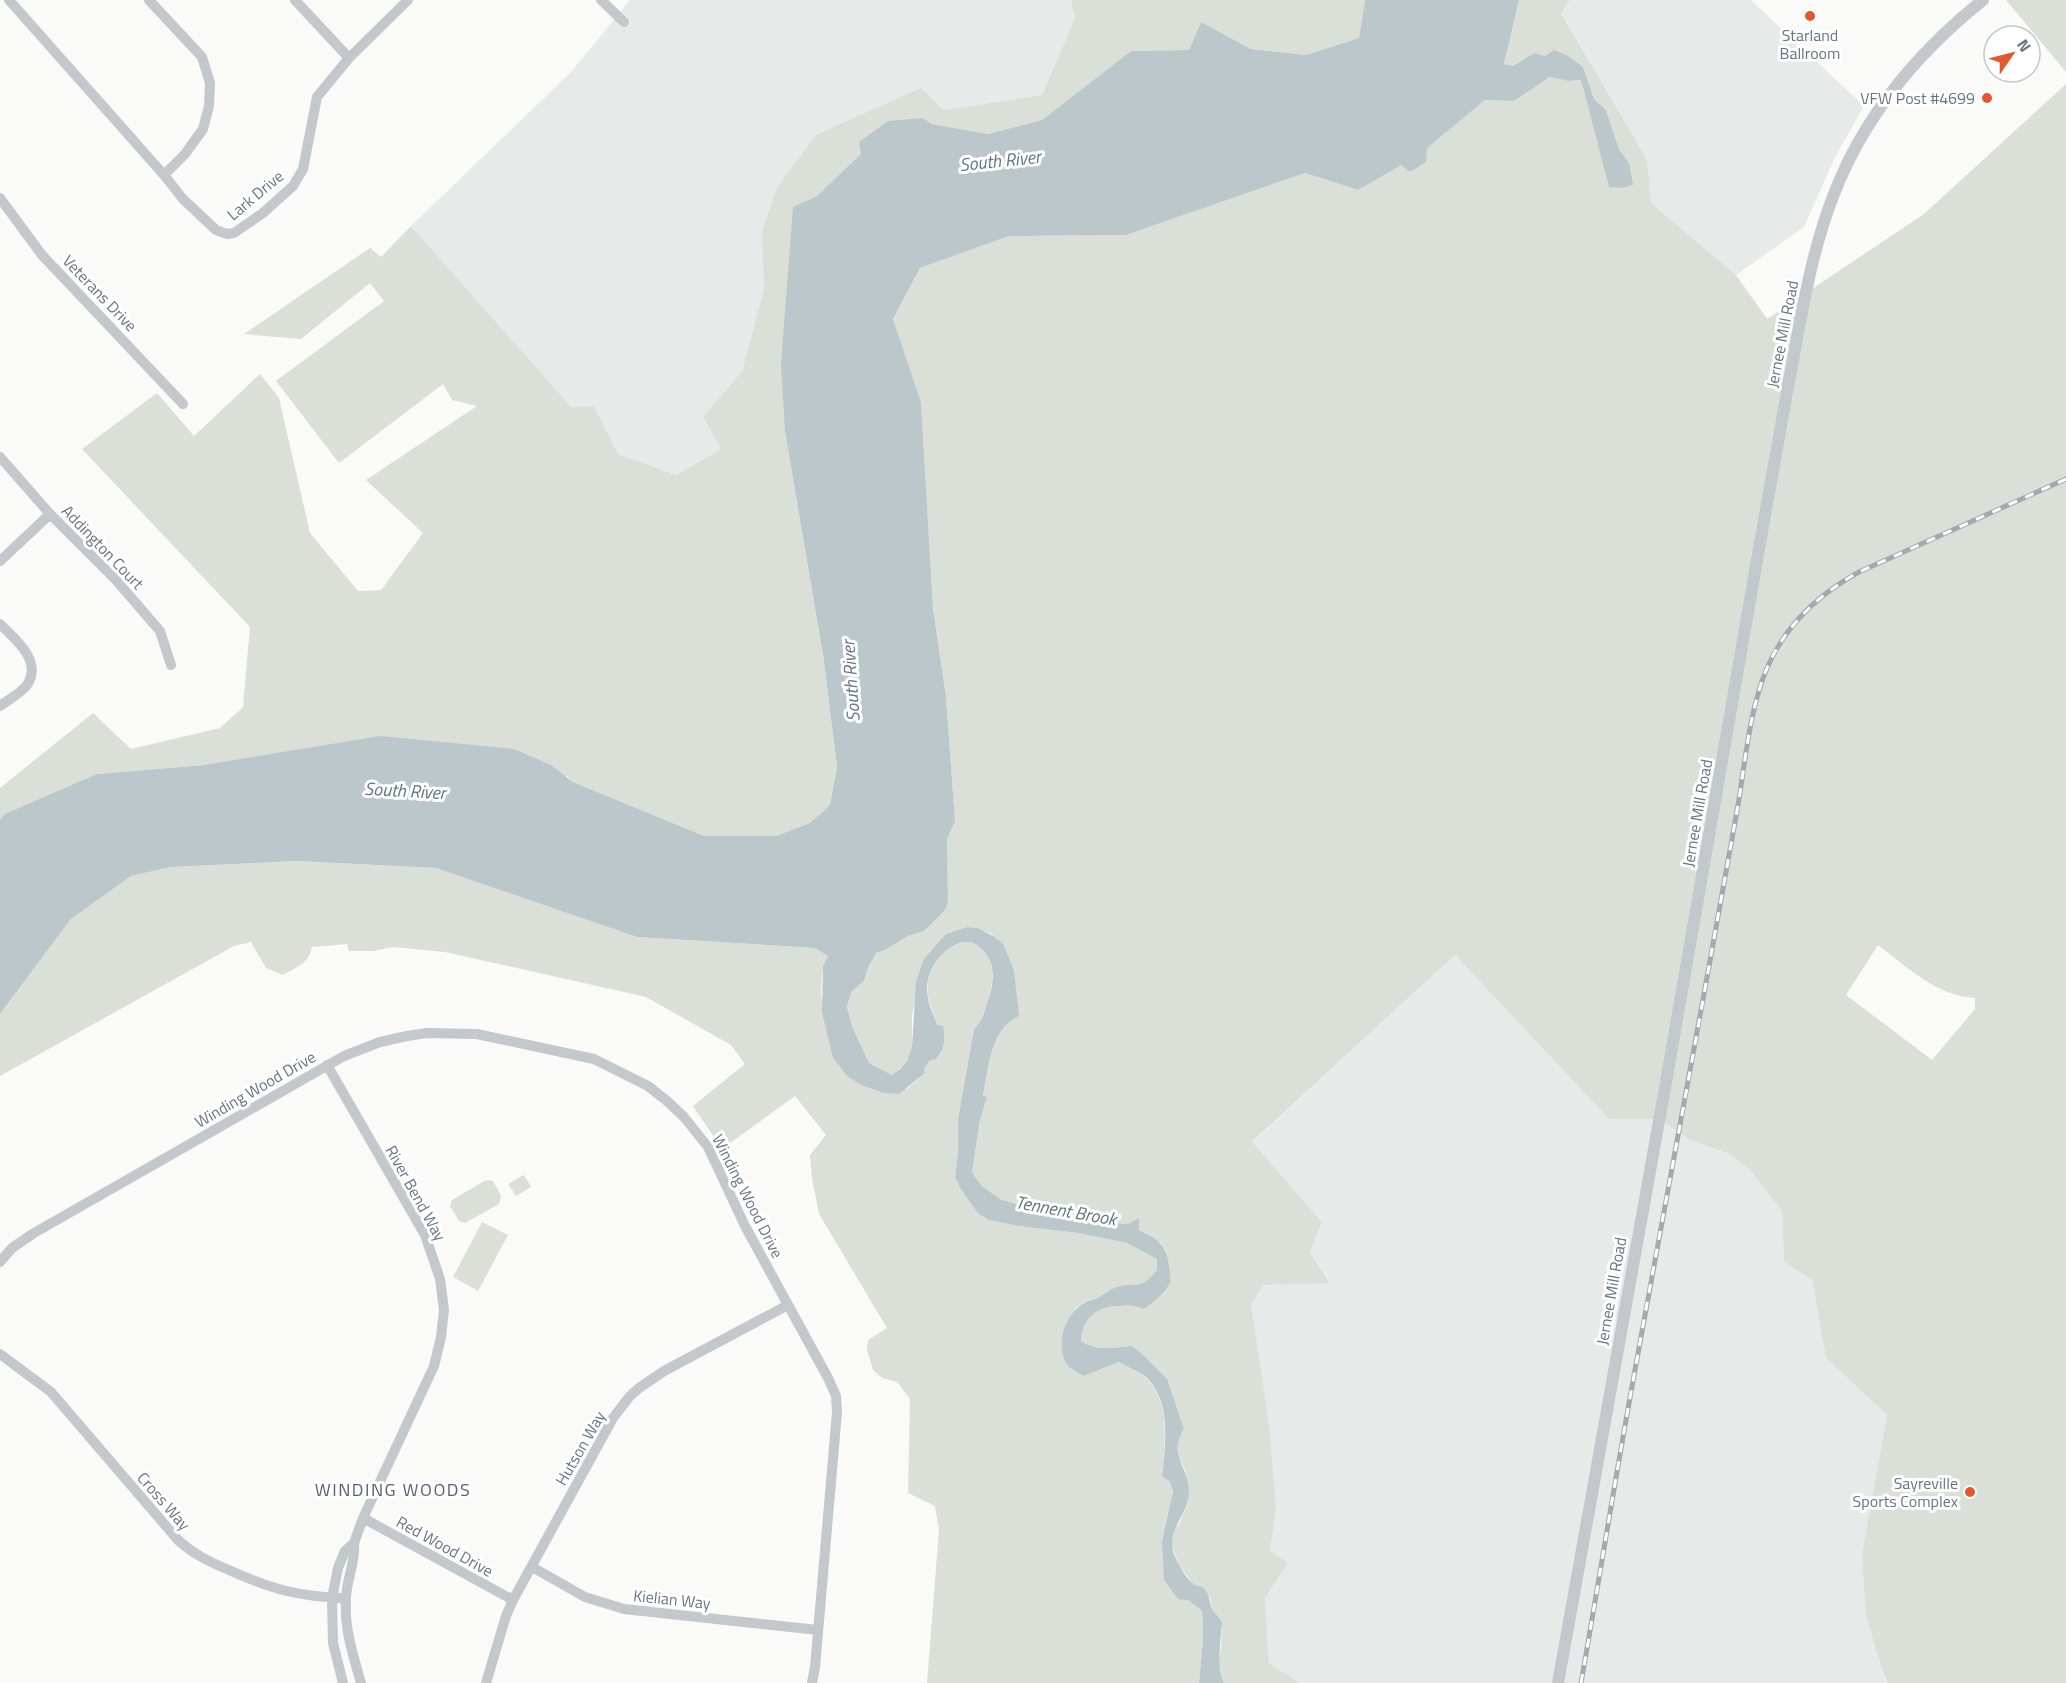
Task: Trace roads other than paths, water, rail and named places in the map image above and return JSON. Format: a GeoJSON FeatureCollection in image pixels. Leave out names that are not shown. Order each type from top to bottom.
{"type":"FeatureCollection","features":[{"type":"Feature","properties":{"kind":"street","name":"Lark Drive"},"geometry":{"type":"LineString","coordinates":[[9,0],[183,199],[216,230],[226,234],[234,233],[263,213],[293,186],[303,169],[317,97],[349,58],[408,0]]}},
{"type":"Feature","properties":{"kind":"street"},"geometry":{"type":"LineString","coordinates":[[149,0],[202,57],[210,83],[209,106],[203,129],[185,154],[164,175]]}},
{"type":"Feature","properties":{"kind":"street"},"geometry":{"type":"LineString","coordinates":[[295,0],[349,58]]}},
{"type":"Feature","properties":{"kind":"street"},"geometry":{"type":"LineString","coordinates":[[602,0],[624,22]]}},
{"type":"Feature","properties":{"kind":"street","name":"Jernee Mill Road"},"geometry":{"type":"LineString","coordinates":[[1558,1683],[1716,802],[1772,473],[1816,248],[1835,191],[1863,133],[1876,112],[1920,57],[1983,0]]}},
{"type":"Feature","properties":{"kind":"street","name":"Veterans Drive"},"geometry":{"type":"LineString","coordinates":[[0,198],[42,255],[183,404]]}},
{"type":"Feature","properties":{"kind":"street","name":"Addington Court"},"geometry":{"type":"LineString","coordinates":[[0,457],[50,514],[115,579],[160,631],[171,665]]}},
{"type":"Feature","properties":{"kind":"street"},"geometry":{"type":"LineString","coordinates":[[0,561],[50,514]]}},
{"type":"Feature","properties":{"kind":"street"},"geometry":{"type":"LineString","coordinates":[[0,624],[23,648],[30,660],[31,671],[26,687],[0,706]]}},
{"type":"Feature","properties":{"kind":"street","name":"Winding Wood Drive"},"geometry":{"type":"LineString","coordinates":[[0,1262],[12,1248],[34,1233],[327,1065],[380,1042],[442,1032],[477,1034],[598,1060],[626,1074],[648,1086],[667,1101],[699,1133],[716,1162],[745,1226],[836,1396],[836,1424],[812,1683]]}},
{"type":"Feature","properties":{"kind":"street","name":"River Bend Way"},"geometry":{"type":"LineString","coordinates":[[327,1065],[425,1235],[440,1279],[444,1310],[434,1366],[363,1518],[354,1543],[355,1554],[345,1598],[349,1641],[361,1683]]}},
{"type":"Feature","properties":{"kind":"street","name":"Hutson Way"},"geometry":{"type":"LineString","coordinates":[[486,1683],[513,1600],[563,1507],[622,1406],[639,1388],[664,1371],[788,1305]]}},
{"type":"Feature","properties":{"kind":"street","name":"Cross Way"},"geometry":{"type":"LineString","coordinates":[[0,1354],[51,1392],[190,1551],[263,1585],[298,1594],[345,1598]]}},
{"type":"Feature","properties":{"kind":"street","name":"Red Wood Drive"},"geometry":{"type":"LineString","coordinates":[[363,1518],[513,1600]]}},
{"type":"Feature","properties":{"kind":"street","name":"River Bend Way"},"geometry":{"type":"LineString","coordinates":[[343,1683],[333,1643],[332,1598],[338,1568],[345,1551],[354,1543]]}},
{"type":"Feature","properties":{"kind":"street","name":"Kielian Way"},"geometry":{"type":"LineString","coordinates":[[532,1567],[585,1596],[624,1610],[818,1630]]}},
{"type":"Feature","properties":{"kind":"water","name":"South River"},"geometry":{"type":"Polygon","coordinates":[[[1365,0],[1519,0],[1504,64],[1513,66],[1534,53],[1545,56],[1554,50],[1568,56],[1583,67],[1594,99],[1606,110],[1619,149],[1629,163],[1633,185],[1622,188],[1609,187],[1581,80],[1568,81],[1550,77],[1514,101],[1485,100],[1427,148],[1426,162],[1410,172],[1401,165],[1358,190],[1305,173],[1126,235],[1009,236],[920,268],[893,319],[921,402],[933,608],[946,697],[955,821],[947,839],[948,902],[945,910],[924,931],[908,936],[876,953],[864,981],[851,992],[847,1007],[852,1026],[869,1063],[892,1075],[907,1061],[912,1047],[916,981],[924,959],[946,934],[967,927],[978,928],[1003,944],[1014,970],[1019,1016],[1002,1030],[992,1050],[983,1095],[987,1098],[980,1120],[972,1173],[982,1186],[1000,1199],[1034,1209],[1085,1222],[1128,1224],[1139,1218],[1139,1230],[1152,1236],[1164,1248],[1168,1259],[1170,1280],[1162,1294],[1144,1309],[1125,1305],[1098,1311],[1084,1326],[1081,1341],[1099,1348],[1132,1346],[1167,1379],[1184,1429],[1180,1437],[1178,1452],[1189,1490],[1186,1507],[1175,1529],[1172,1545],[1183,1571],[1195,1585],[1205,1590],[1212,1609],[1222,1621],[1220,1665],[1224,1683],[1199,1683],[1203,1638],[1202,1611],[1188,1600],[1178,1599],[1164,1580],[1162,1541],[1173,1491],[1170,1482],[1162,1476],[1165,1426],[1161,1401],[1156,1390],[1145,1376],[1119,1362],[1084,1376],[1066,1363],[1062,1354],[1062,1341],[1068,1319],[1080,1306],[1114,1288],[1146,1281],[1157,1270],[1157,1259],[1127,1243],[1078,1233],[989,1220],[978,1213],[955,1177],[958,1119],[974,1029],[984,1012],[993,978],[988,957],[974,943],[952,946],[938,958],[929,975],[927,993],[937,1025],[943,1026],[943,1047],[936,1059],[930,1060],[924,1069],[925,1073],[899,1094],[884,1093],[864,1086],[848,1077],[833,1058],[822,1012],[823,967],[828,956],[815,948],[637,937],[436,868],[297,861],[171,867],[131,876],[71,919],[0,1014],[0,820],[5,814],[97,774],[204,765],[380,736],[514,749],[551,765],[573,782],[704,836],[776,836],[810,823],[830,805],[837,767],[823,654],[785,430],[781,364],[793,207],[817,196],[861,154],[859,142],[888,121],[923,118],[932,124],[988,134],[1042,120],[1131,51],[1189,50],[1201,22],[1251,49],[1306,55],[1359,38],[1365,0]]]}},
{"type":"Feature","properties":{"kind":"railway"},"geometry":{"type":"LineString","coordinates":[[1581,1683],[1749,732],[1756,700],[1767,668],[1783,638],[1793,625],[1817,601],[1844,581],[1859,572],[2066,479]]}},
{"type":"Feature","properties":{"kind":"place","name":"Starland Ballroom"},"geometry":{"type":"Point","coordinates":[1810,16]}},
{"type":"Feature","properties":{"kind":"place","name":"VFW Post #4699"},"geometry":{"type":"Point","coordinates":[1987,98]}},
{"type":"Feature","properties":{"kind":"place","name":"Sayreville Sports Complex"},"geometry":{"type":"Point","coordinates":[1970,1492]}},
{"type":"Feature","properties":{"kind":"district","name":"WINDING WOODS"},"geometry":{"type":"Point","coordinates":[393,1490]}},
{"type":"Feature","properties":{"kind":"water label","name":"Tennent Brook"},"geometry":{"type":"Point","coordinates":[1066,1211]}}]}
